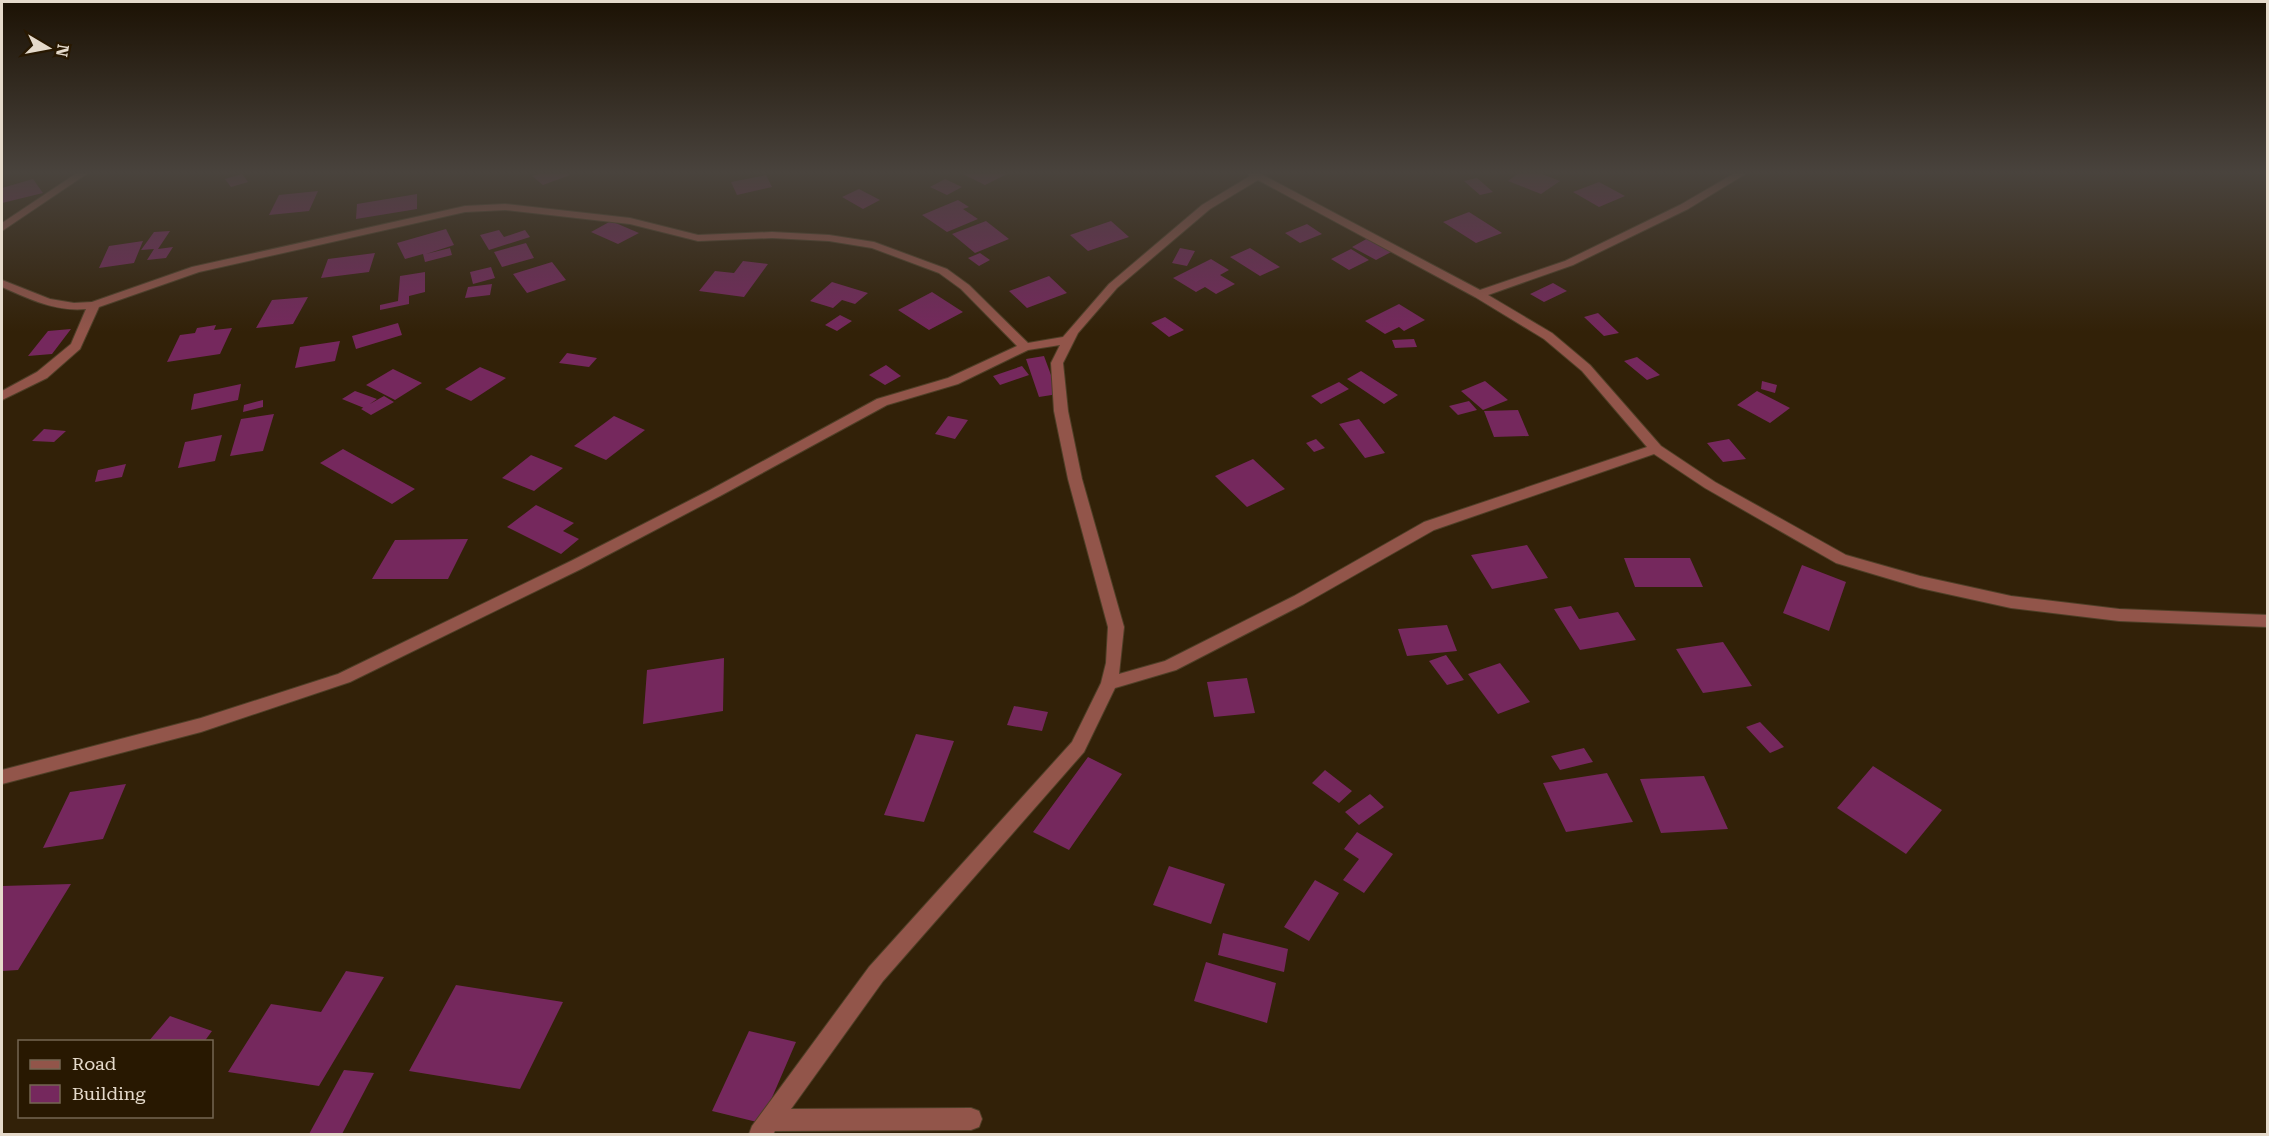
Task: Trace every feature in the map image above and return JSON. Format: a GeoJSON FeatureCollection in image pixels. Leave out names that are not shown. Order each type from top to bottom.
{"type":"FeatureCollection","features":[{"type":"Feature","properties":{"kind":"street"},"geometry":{"type":"LineString","coordinates":[[2,283],[47,302],[74,307],[94,305],[196,269],[389,226]]}},
{"type":"Feature","properties":{"kind":"street"},"geometry":{"type":"LineString","coordinates":[[650,226],[698,238],[783,235],[829,238],[874,246],[913,258],[943,271],[965,287],[1025,346]]}},
{"type":"Feature","properties":{"kind":"street"},"geometry":{"type":"LineString","coordinates":[[765,1127],[876,974],[1077,747],[1109,683],[1114,663],[1116,627],[1075,479],[1061,411],[1057,363],[1067,340],[1078,324],[1113,286],[1184,226]]}},
{"type":"Feature","properties":{"kind":"street"},"geometry":{"type":"LineString","coordinates":[[1350,226],[1479,294],[1548,336],[1586,368],[1656,449],[1710,485],[1842,559],[1920,582],[2011,602],[2119,615],[2268,621]]}},
{"type":"Feature","properties":{"kind":"street"},"geometry":{"type":"LineString","coordinates":[[1479,294],[1569,263],[1645,226]]}},
{"type":"Feature","properties":{"kind":"street"},"geometry":{"type":"LineString","coordinates":[[2,396],[42,375],[76,346],[94,305]]}},
{"type":"Feature","properties":{"kind":"street"},"geometry":{"type":"LineString","coordinates":[[2,777],[201,724],[344,678],[576,565],[882,402],[953,381],[1025,346],[1067,340]]}},
{"type":"Feature","properties":{"kind":"street"},"geometry":{"type":"LineString","coordinates":[[1109,683],[1170,666],[1299,600],[1429,526],[1656,449]]}},
{"type":"Feature","properties":{"kind":"street"},"geometry":{"type":"LineString","coordinates":[[765,1127],[971,1119]]}},
{"type":"Feature","properties":{"kind":"building"},"geometry":{"type":"Polygon","coordinates":[[[602,226],[623,226],[639,233],[618,244],[591,232],[602,226]]]}},
{"type":"Feature","properties":{"kind":"building"},"geometry":{"type":"Polygon","coordinates":[[[938,226],[961,226],[947,232],[938,226]]]}},
{"type":"Feature","properties":{"kind":"building"},"geometry":{"type":"Polygon","coordinates":[[[973,226],[992,226],[1009,239],[975,253],[952,234],[973,226]]]}},
{"type":"Feature","properties":{"kind":"building"},"geometry":{"type":"Polygon","coordinates":[[[1096,226],[1117,226],[1129,237],[1088,251],[1070,235],[1096,226]]]}},
{"type":"Feature","properties":{"kind":"building"},"geometry":{"type":"Polygon","coordinates":[[[1302,226],[1310,226],[1322,234],[1300,243],[1285,233],[1302,226]]]}},
{"type":"Feature","properties":{"kind":"building"},"geometry":{"type":"Polygon","coordinates":[[[1449,226],[1491,226],[1502,233],[1476,243],[1449,226]]]}},
{"type":"Feature","properties":{"kind":"building"},"geometry":{"type":"Polygon","coordinates":[[[446,229],[454,245],[426,254],[450,248],[452,255],[425,262],[423,254],[405,259],[397,243],[446,229]]]}},
{"type":"Feature","properties":{"kind":"building"},"geometry":{"type":"Polygon","coordinates":[[[499,230],[504,237],[525,230],[530,237],[489,250],[480,235],[499,230]]]}},
{"type":"Feature","properties":{"kind":"building"},"geometry":{"type":"Polygon","coordinates":[[[170,231],[158,249],[173,247],[166,258],[147,260],[154,249],[141,250],[154,232],[170,231]]]}},
{"type":"Feature","properties":{"kind":"building"},"geometry":{"type":"Polygon","coordinates":[[[1370,237],[1395,250],[1376,260],[1352,247],[1370,237]]]}},
{"type":"Feature","properties":{"kind":"building"},"geometry":{"type":"Polygon","coordinates":[[[143,241],[134,263],[99,268],[109,246],[143,241]]]}},
{"type":"Feature","properties":{"kind":"building"},"geometry":{"type":"Polygon","coordinates":[[[526,243],[534,258],[502,267],[494,252],[526,243]]]}},
{"type":"Feature","properties":{"kind":"building"},"geometry":{"type":"Polygon","coordinates":[[[1180,248],[1195,251],[1187,266],[1172,263],[1180,248]]]}},
{"type":"Feature","properties":{"kind":"building"},"geometry":{"type":"Polygon","coordinates":[[[1250,248],[1280,267],[1260,276],[1230,257],[1250,248]]]}},
{"type":"Feature","properties":{"kind":"building"},"geometry":{"type":"Polygon","coordinates":[[[1351,249],[1369,260],[1349,270],[1331,259],[1351,249]]]}},
{"type":"Feature","properties":{"kind":"building"},"geometry":{"type":"Polygon","coordinates":[[[375,253],[369,272],[321,278],[328,259],[375,253]]]}},
{"type":"Feature","properties":{"kind":"building"},"geometry":{"type":"Polygon","coordinates":[[[980,253],[990,260],[979,266],[968,258],[980,253]]]}},
{"type":"Feature","properties":{"kind":"building"},"geometry":{"type":"Polygon","coordinates":[[[1211,259],[1229,270],[1220,275],[1235,284],[1216,294],[1205,287],[1196,292],[1173,278],[1211,259]]]}},
{"type":"Feature","properties":{"kind":"building"},"geometry":{"type":"Polygon","coordinates":[[[743,261],[768,264],[744,297],[699,291],[715,271],[734,273],[743,261]]]}},
{"type":"Feature","properties":{"kind":"building"},"geometry":{"type":"Polygon","coordinates":[[[552,262],[566,280],[527,293],[513,274],[552,262]]]}},
{"type":"Feature","properties":{"kind":"building"},"geometry":{"type":"Polygon","coordinates":[[[491,267],[495,278],[473,284],[470,272],[491,267]]]}},
{"type":"Feature","properties":{"kind":"building"},"geometry":{"type":"Polygon","coordinates":[[[425,272],[425,292],[409,296],[409,304],[380,310],[380,305],[398,301],[400,276],[425,272]]]}},
{"type":"Feature","properties":{"kind":"building"},"geometry":{"type":"Polygon","coordinates":[[[1049,276],[1067,293],[1027,308],[1009,291],[1049,276]]]}},
{"type":"Feature","properties":{"kind":"building"},"geometry":{"type":"Polygon","coordinates":[[[832,282],[868,293],[855,304],[842,300],[833,308],[810,301],[832,282]]]}},
{"type":"Feature","properties":{"kind":"building"},"geometry":{"type":"Polygon","coordinates":[[[1553,283],[1567,291],[1544,302],[1530,294],[1553,283]]]}},
{"type":"Feature","properties":{"kind":"building"},"geometry":{"type":"Polygon","coordinates":[[[492,284],[490,295],[465,298],[468,287],[492,284]]]}},
{"type":"Feature","properties":{"kind":"building"},"geometry":{"type":"Polygon","coordinates":[[[932,292],[963,312],[929,330],[898,310],[932,292]]]}},
{"type":"Feature","properties":{"kind":"building"},"geometry":{"type":"Polygon","coordinates":[[[308,297],[293,324],[256,328],[272,300],[308,297]]]}},
{"type":"Feature","properties":{"kind":"building"},"geometry":{"type":"Polygon","coordinates":[[[1399,304],[1425,320],[1404,331],[1399,327],[1385,334],[1365,321],[1399,304]]]}},
{"type":"Feature","properties":{"kind":"building"},"geometry":{"type":"Polygon","coordinates":[[[1598,313],[1619,333],[1604,336],[1584,317],[1598,313]]]}},
{"type":"Feature","properties":{"kind":"building"},"geometry":{"type":"Polygon","coordinates":[[[840,315],[852,321],[837,331],[825,325],[840,315]]]}},
{"type":"Feature","properties":{"kind":"building"},"geometry":{"type":"Polygon","coordinates":[[[1165,317],[1184,330],[1169,337],[1151,323],[1165,317]]]}},
{"type":"Feature","properties":{"kind":"building"},"geometry":{"type":"Polygon","coordinates":[[[398,323],[402,335],[356,349],[352,336],[398,323]]]}},
{"type":"Feature","properties":{"kind":"building"},"geometry":{"type":"Polygon","coordinates":[[[216,325],[214,330],[232,328],[220,354],[167,362],[180,335],[195,333],[197,328],[216,325]]]}},
{"type":"Feature","properties":{"kind":"building"},"geometry":{"type":"Polygon","coordinates":[[[71,329],[52,354],[28,356],[48,331],[71,329]]]}},
{"type":"Feature","properties":{"kind":"building"},"geometry":{"type":"Polygon","coordinates":[[[1414,339],[1417,347],[1395,348],[1392,340],[1414,339]]]}},
{"type":"Feature","properties":{"kind":"building"},"geometry":{"type":"Polygon","coordinates":[[[340,341],[335,361],[295,368],[300,347],[340,341]]]}},
{"type":"Feature","properties":{"kind":"building"},"geometry":{"type":"Polygon","coordinates":[[[567,353],[597,358],[589,367],[559,363],[567,353]]]}},
{"type":"Feature","properties":{"kind":"building"},"geometry":{"type":"Polygon","coordinates":[[[1044,356],[1058,394],[1039,397],[1026,359],[1044,356]]]}},
{"type":"Feature","properties":{"kind":"building"},"geometry":{"type":"Polygon","coordinates":[[[1637,357],[1660,375],[1647,380],[1624,361],[1637,357]]]}},
{"type":"Feature","properties":{"kind":"building"},"geometry":{"type":"Polygon","coordinates":[[[886,365],[901,376],[885,385],[869,375],[886,365]]]}},
{"type":"Feature","properties":{"kind":"building"},"geometry":{"type":"Polygon","coordinates":[[[1022,366],[1029,375],[1000,385],[993,376],[1022,366]]]}},
{"type":"Feature","properties":{"kind":"building"},"geometry":{"type":"Polygon","coordinates":[[[480,367],[506,378],[471,401],[445,389],[480,367]]]}},
{"type":"Feature","properties":{"kind":"building"},"geometry":{"type":"Polygon","coordinates":[[[393,369],[422,383],[395,400],[366,385],[393,369]]]}},
{"type":"Feature","properties":{"kind":"building"},"geometry":{"type":"Polygon","coordinates":[[[1361,371],[1398,395],[1384,404],[1347,379],[1361,371]]]}},
{"type":"Feature","properties":{"kind":"building"},"geometry":{"type":"Polygon","coordinates":[[[1485,381],[1508,400],[1483,410],[1461,391],[1485,381]]]}},
{"type":"Feature","properties":{"kind":"building"},"geometry":{"type":"Polygon","coordinates":[[[1762,381],[1777,385],[1775,393],[1761,389],[1762,381]]]}},
{"type":"Feature","properties":{"kind":"building"},"geometry":{"type":"Polygon","coordinates":[[[1339,382],[1349,389],[1321,404],[1311,396],[1339,382]]]}},
{"type":"Feature","properties":{"kind":"building"},"geometry":{"type":"Polygon","coordinates":[[[241,384],[238,400],[191,410],[194,394],[241,384]]]}},
{"type":"Feature","properties":{"kind":"building"},"geometry":{"type":"Polygon","coordinates":[[[355,391],[377,399],[364,408],[342,399],[355,391]]]}},
{"type":"Feature","properties":{"kind":"building"},"geometry":{"type":"Polygon","coordinates":[[[1757,391],[1790,408],[1770,423],[1737,405],[1757,391]]]}},
{"type":"Feature","properties":{"kind":"building"},"geometry":{"type":"Polygon","coordinates":[[[384,396],[394,402],[371,415],[361,409],[384,396]]]}},
{"type":"Feature","properties":{"kind":"building"},"geometry":{"type":"Polygon","coordinates":[[[263,400],[263,407],[243,412],[244,405],[263,400]]]}},
{"type":"Feature","properties":{"kind":"building"},"geometry":{"type":"Polygon","coordinates":[[[1469,401],[1477,410],[1458,415],[1449,406],[1469,401]]]}},
{"type":"Feature","properties":{"kind":"building"},"geometry":{"type":"Polygon","coordinates":[[[1518,410],[1529,436],[1494,437],[1484,411],[1518,410]]]}},
{"type":"Feature","properties":{"kind":"building"},"geometry":{"type":"Polygon","coordinates":[[[274,414],[263,451],[230,456],[241,419],[274,414]]]}},
{"type":"Feature","properties":{"kind":"building"},"geometry":{"type":"Polygon","coordinates":[[[614,416],[645,430],[606,460],[574,446],[614,416]]]}},
{"type":"Feature","properties":{"kind":"building"},"geometry":{"type":"Polygon","coordinates":[[[948,416],[968,420],[955,439],[935,434],[948,416]]]}},
{"type":"Feature","properties":{"kind":"building"},"geometry":{"type":"Polygon","coordinates":[[[1359,419],[1385,453],[1365,458],[1339,424],[1359,419]]]}},
{"type":"Feature","properties":{"kind":"building"},"geometry":{"type":"Polygon","coordinates":[[[44,429],[66,431],[54,442],[32,441],[44,429]]]}},
{"type":"Feature","properties":{"kind":"building"},"geometry":{"type":"Polygon","coordinates":[[[222,435],[215,461],[178,468],[185,442],[222,435]]]}},
{"type":"Feature","properties":{"kind":"building"},"geometry":{"type":"Polygon","coordinates":[[[1316,439],[1325,448],[1314,452],[1306,443],[1316,439]]]}},
{"type":"Feature","properties":{"kind":"building"},"geometry":{"type":"Polygon","coordinates":[[[1729,439],[1746,459],[1723,462],[1707,443],[1729,439]]]}},
{"type":"Feature","properties":{"kind":"building"},"geometry":{"type":"Polygon","coordinates":[[[343,449],[415,489],[392,504],[320,463],[343,449]]]}},
{"type":"Feature","properties":{"kind":"building"},"geometry":{"type":"Polygon","coordinates":[[[531,455],[563,468],[534,491],[502,478],[531,455]]]}},
{"type":"Feature","properties":{"kind":"building"},"geometry":{"type":"Polygon","coordinates":[[[1253,459],[1285,489],[1247,507],[1215,476],[1253,459]]]}},
{"type":"Feature","properties":{"kind":"building"},"geometry":{"type":"Polygon","coordinates":[[[126,464],[122,477],[95,482],[98,470],[126,464]]]}},
{"type":"Feature","properties":{"kind":"building"},"geometry":{"type":"Polygon","coordinates":[[[536,505],[574,523],[563,531],[579,539],[561,554],[507,527],[536,505]]]}},
{"type":"Feature","properties":{"kind":"building"},"geometry":{"type":"Polygon","coordinates":[[[468,539],[448,579],[372,579],[395,540],[468,539]]]}},
{"type":"Feature","properties":{"kind":"building"},"geometry":{"type":"Polygon","coordinates":[[[1527,545],[1548,578],[1492,589],[1471,555],[1527,545]]]}},
{"type":"Feature","properties":{"kind":"building"},"geometry":{"type":"Polygon","coordinates":[[[1624,558],[1690,558],[1703,587],[1635,587],[1624,558]]]}},
{"type":"Feature","properties":{"kind":"building"},"geometry":{"type":"Polygon","coordinates":[[[1802,565],[1846,582],[1829,631],[1783,613],[1802,565]]]}},
{"type":"Feature","properties":{"kind":"building"},"geometry":{"type":"Polygon","coordinates":[[[1571,606],[1579,619],[1618,612],[1636,640],[1580,650],[1554,609],[1571,606]]]}},
{"type":"Feature","properties":{"kind":"building"},"geometry":{"type":"Polygon","coordinates":[[[1447,625],[1457,651],[1407,656],[1398,629],[1447,625]]]}},
{"type":"Feature","properties":{"kind":"building"},"geometry":{"type":"Polygon","coordinates":[[[1723,642],[1752,686],[1703,693],[1676,649],[1723,642]]]}},
{"type":"Feature","properties":{"kind":"building"},"geometry":{"type":"Polygon","coordinates":[[[1446,655],[1464,680],[1447,685],[1429,661],[1446,655]]]}},
{"type":"Feature","properties":{"kind":"building"},"geometry":{"type":"Polygon","coordinates":[[[724,658],[723,711],[643,724],[647,670],[724,658]]]}},
{"type":"Feature","properties":{"kind":"building"},"geometry":{"type":"Polygon","coordinates":[[[1500,663],[1530,702],[1498,714],[1468,674],[1500,663]]]}},
{"type":"Feature","properties":{"kind":"building"},"geometry":{"type":"Polygon","coordinates":[[[1247,678],[1255,713],[1214,717],[1207,682],[1247,678]]]}},
{"type":"Feature","properties":{"kind":"building"},"geometry":{"type":"Polygon","coordinates":[[[1014,706],[1048,712],[1042,731],[1007,725],[1014,706]]]}},
{"type":"Feature","properties":{"kind":"building"},"geometry":{"type":"Polygon","coordinates":[[[1760,722],[1784,747],[1770,753],[1746,727],[1760,722]]]}},
{"type":"Feature","properties":{"kind":"building"},"geometry":{"type":"Polygon","coordinates":[[[916,734],[954,741],[924,822],[884,815],[916,734]]]}},
{"type":"Feature","properties":{"kind":"building"},"geometry":{"type":"Polygon","coordinates":[[[1584,748],[1593,762],[1560,770],[1551,756],[1584,748]]]}},
{"type":"Feature","properties":{"kind":"building"},"geometry":{"type":"Polygon","coordinates":[[[1088,757],[1122,774],[1069,850],[1033,832],[1088,757]]]}},
{"type":"Feature","properties":{"kind":"building"},"geometry":{"type":"Polygon","coordinates":[[[1873,766],[1942,810],[1906,854],[1837,808],[1873,766]]]}},
{"type":"Feature","properties":{"kind":"building"},"geometry":{"type":"Polygon","coordinates":[[[1325,770],[1352,791],[1339,803],[1312,783],[1325,770]]]}},
{"type":"Feature","properties":{"kind":"building"},"geometry":{"type":"Polygon","coordinates":[[[1607,773],[1633,822],[1566,832],[1543,783],[1607,773]]]}},
{"type":"Feature","properties":{"kind":"building"},"geometry":{"type":"Polygon","coordinates":[[[1704,776],[1728,829],[1661,833],[1640,779],[1704,776]]]}},
{"type":"Feature","properties":{"kind":"building"},"geometry":{"type":"Polygon","coordinates":[[[126,784],[103,839],[43,848],[70,792],[126,784]]]}},
{"type":"Feature","properties":{"kind":"building"},"geometry":{"type":"Polygon","coordinates":[[[1370,794],[1384,807],[1359,825],[1345,812],[1370,794]]]}},
{"type":"Feature","properties":{"kind":"building"},"geometry":{"type":"Polygon","coordinates":[[[1357,832],[1393,854],[1364,893],[1343,880],[1359,859],[1344,849],[1357,832]]]}},
{"type":"Feature","properties":{"kind":"building"},"geometry":{"type":"Polygon","coordinates":[[[1169,866],[1225,884],[1211,924],[1153,905],[1169,866]]]}},
{"type":"Feature","properties":{"kind":"building"},"geometry":{"type":"Polygon","coordinates":[[[1315,880],[1339,893],[1309,941],[1284,927],[1315,880]]]}},
{"type":"Feature","properties":{"kind":"building"},"geometry":{"type":"Polygon","coordinates":[[[71,884],[18,970],[2,971],[2,886],[71,884]]]}},
{"type":"Feature","properties":{"kind":"building"},"geometry":{"type":"Polygon","coordinates":[[[1223,933],[1288,949],[1284,972],[1218,955],[1223,933]]]}},
{"type":"Feature","properties":{"kind":"building"},"geometry":{"type":"Polygon","coordinates":[[[1206,962],[1276,983],[1267,1023],[1194,1001],[1206,962]]]}},
{"type":"Feature","properties":{"kind":"building"},"geometry":{"type":"Polygon","coordinates":[[[346,971],[384,977],[319,1086],[228,1072],[271,1004],[321,1012],[346,971]]]}},
{"type":"Feature","properties":{"kind":"building"},"geometry":{"type":"Polygon","coordinates":[[[456,985],[563,1002],[520,1089],[409,1071],[456,985]]]}},
{"type":"Feature","properties":{"kind":"building"},"geometry":{"type":"Polygon","coordinates":[[[170,1016],[212,1031],[205,1040],[150,1040],[170,1016]]]}},
{"type":"Feature","properties":{"kind":"building"},"geometry":{"type":"Polygon","coordinates":[[[749,1031],[796,1042],[761,1123],[712,1111],[749,1031]]]}},
{"type":"Feature","properties":{"kind":"building"},"geometry":{"type":"Polygon","coordinates":[[[344,1070],[374,1073],[342,1134],[309,1134],[344,1070]]]}}]}
